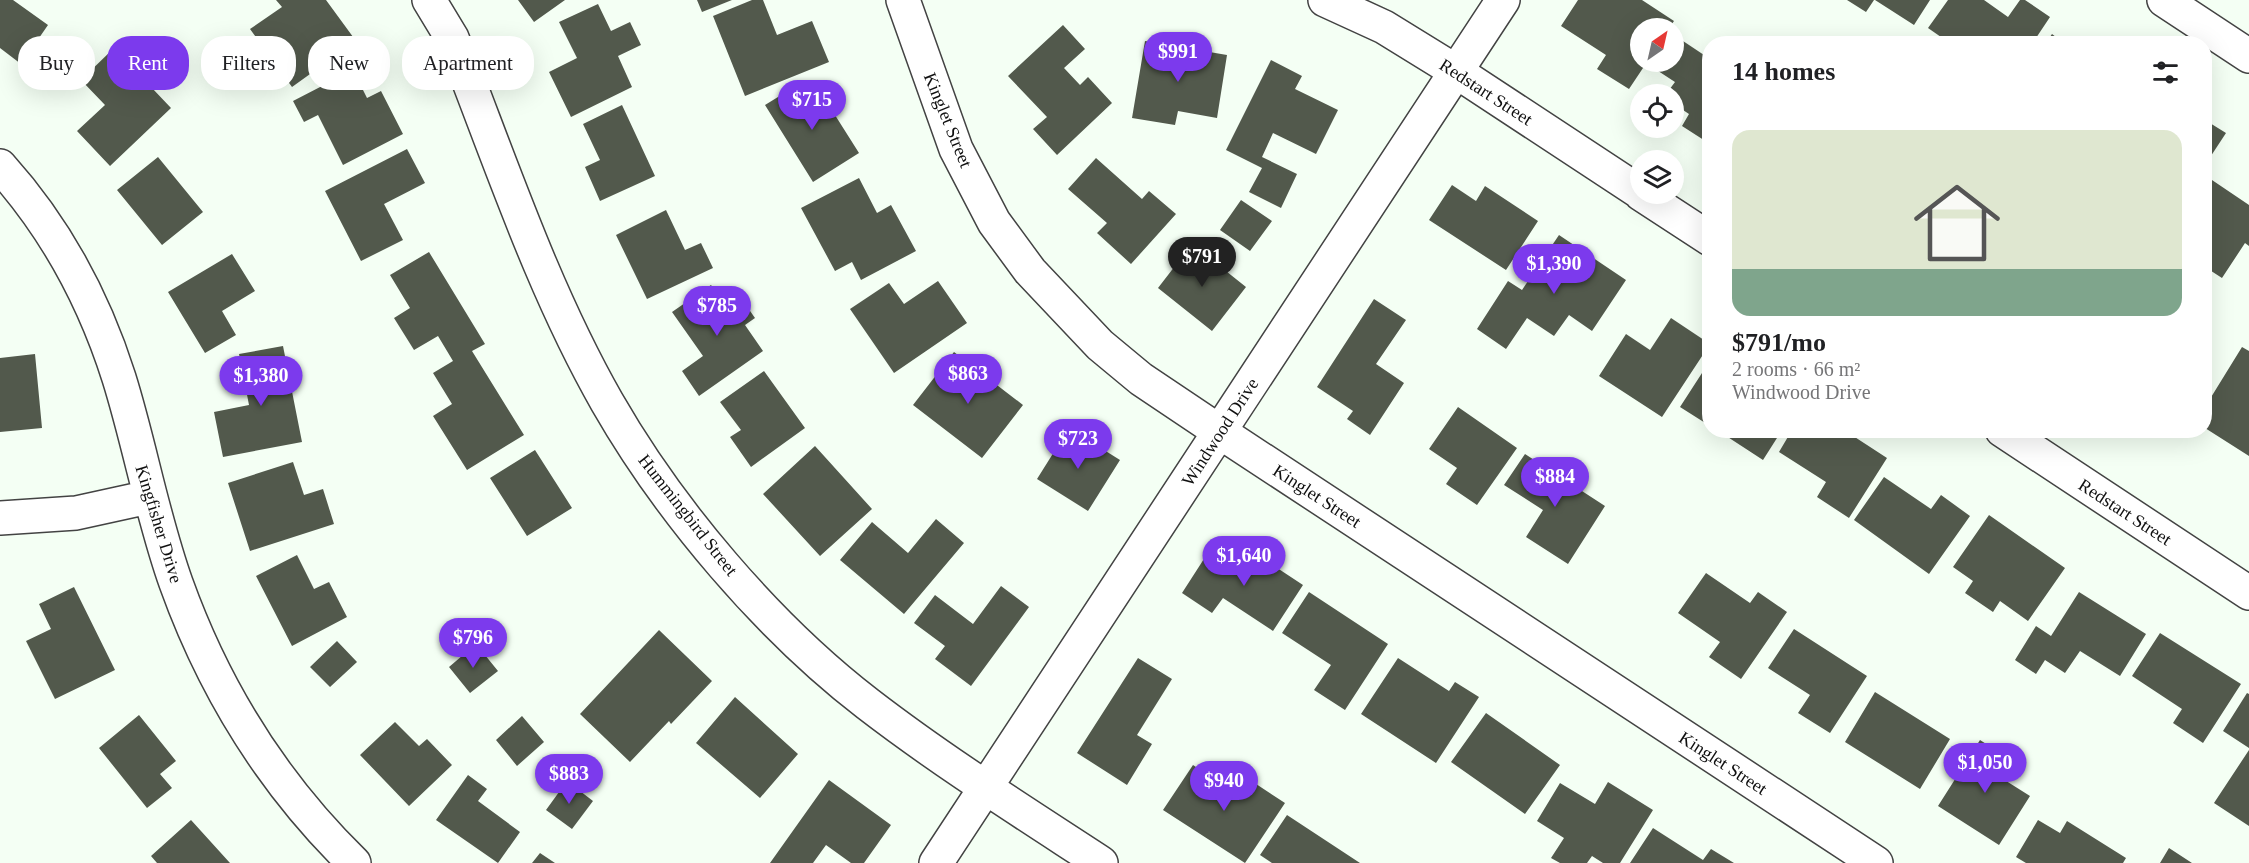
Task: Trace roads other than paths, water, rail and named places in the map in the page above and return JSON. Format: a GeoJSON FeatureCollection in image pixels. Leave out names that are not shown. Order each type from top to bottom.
{"type":"FeatureCollection","features":[{"type":"Feature","properties":{"kind":"street","name":"Hummingbird Street"},"geometry":{"type":"LineString","coordinates":[[429,0],[452,38],[561,311],[607,401],[654,477],[701,538],[757,601],[807,651],[867,704],[1101,863]]}},
{"type":"Feature","properties":{"kind":"street","name":"Redstart Street"},"geometry":{"type":"LineString","coordinates":[[1325,0],[1384,27],[1630,186]]}},
{"type":"Feature","properties":{"kind":"street","name":"Windwood Drive"},"geometry":{"type":"LineString","coordinates":[[936,863],[1503,0]]}},
{"type":"Feature","properties":{"kind":"street"},"geometry":{"type":"LineString","coordinates":[[2164,0],[2249,56]]}},
{"type":"Feature","properties":{"kind":"street","name":"Kinglet Street"},"geometry":{"type":"LineString","coordinates":[[913,3],[956,149],[994,222],[1030,271],[1100,345],[1141,379],[1220,432],[1876,863]]}},
{"type":"Feature","properties":{"kind":"street","name":"Kingfisher Drive"},"geometry":{"type":"LineString","coordinates":[[0,166],[46,224],[74,269],[98,320],[119,378],[149,497],[175,582],[216,676],[242,724],[269,766],[354,863]]}},
{"type":"Feature","properties":{"kind":"street","name":"Redstart Street"},"geometry":{"type":"LineString","coordinates":[[1658,204],[1702,234]]}},
{"type":"Feature","properties":{"kind":"street","name":"Redstart Street"},"geometry":{"type":"LineString","coordinates":[[2014,438],[2249,593]]}},
{"type":"Feature","properties":{"kind":"street"},"geometry":{"type":"LineString","coordinates":[[0,518],[76,513],[149,497]]}}]}
